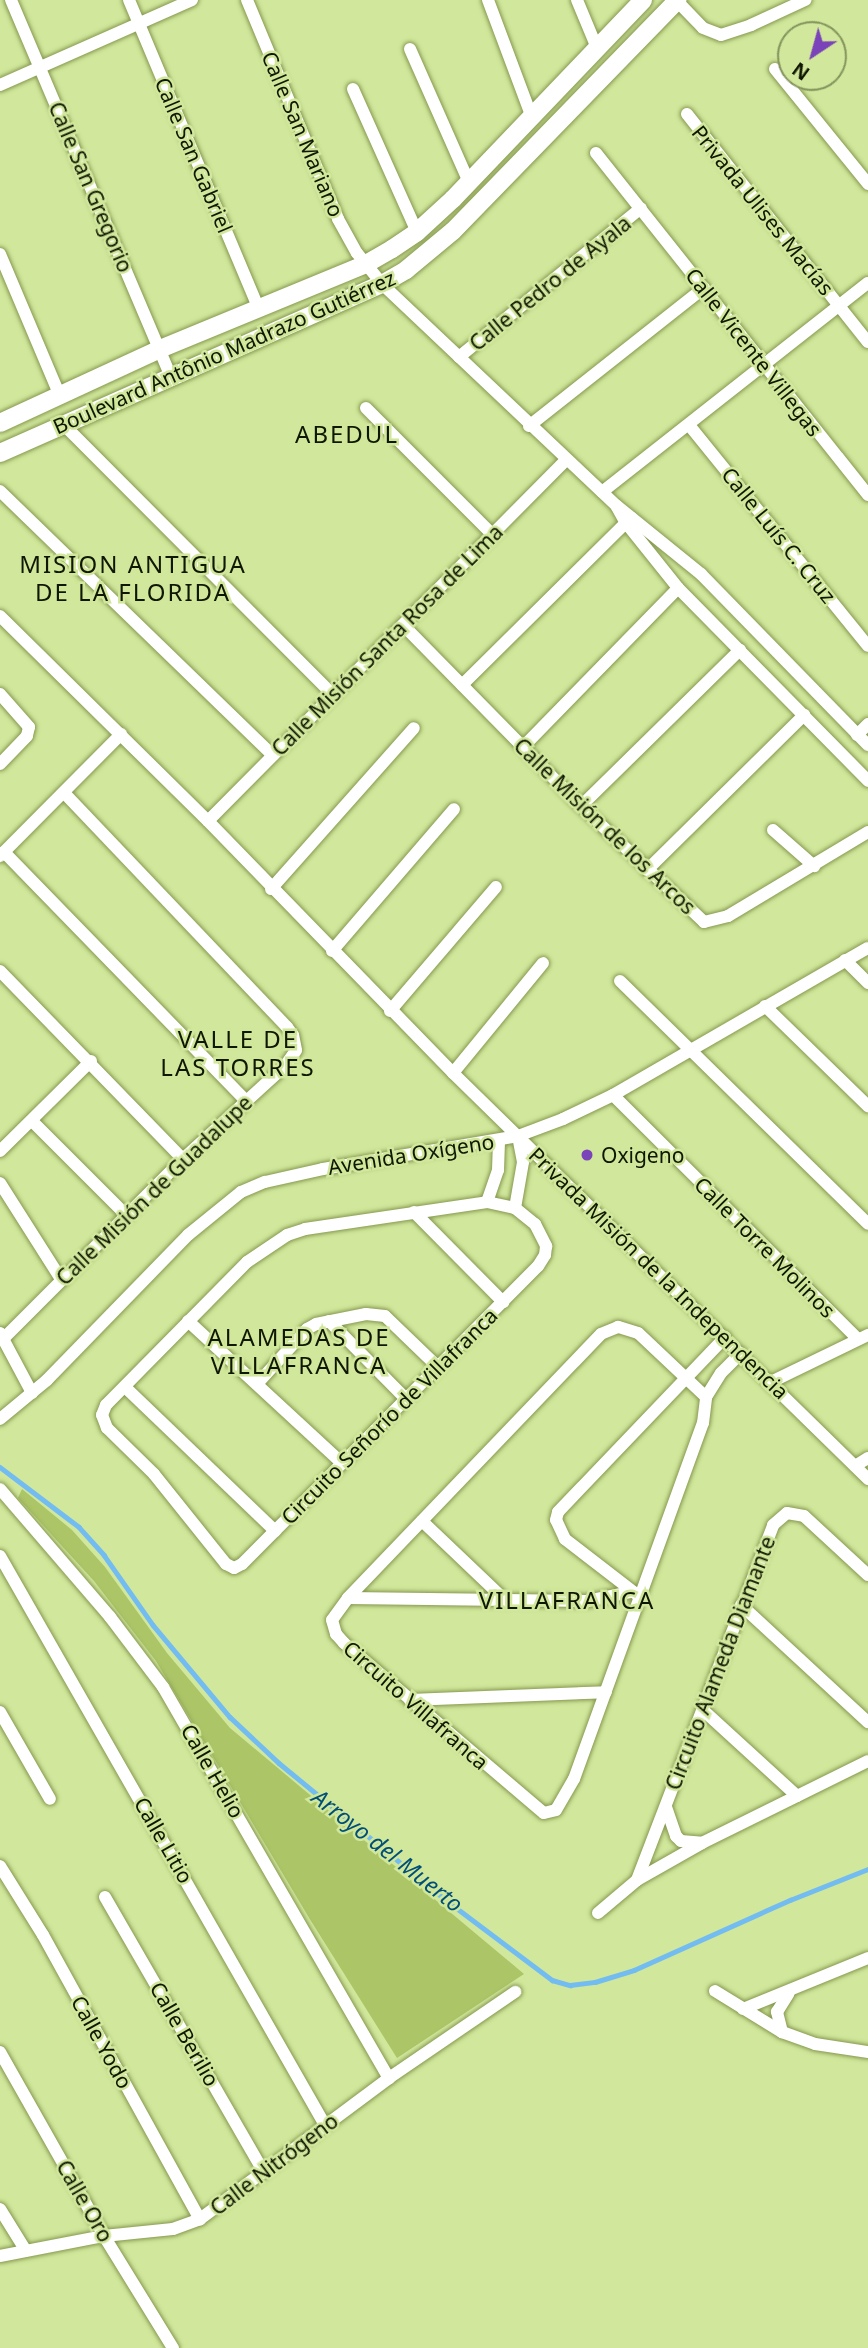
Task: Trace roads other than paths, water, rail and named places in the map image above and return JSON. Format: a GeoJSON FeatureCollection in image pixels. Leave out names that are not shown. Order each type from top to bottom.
{"type":"FeatureCollection","features":[{"type":"Feature","properties":{"kind":"street","name":"Calle San Gregorio"},"geometry":{"type":"LineString","coordinates":[[11,0],[170,375]]}},
{"type":"Feature","properties":{"kind":"street","name":"Calle San Gabriel"},"geometry":{"type":"LineString","coordinates":[[129,0],[259,310]]}},
{"type":"Feature","properties":{"kind":"street"},"geometry":{"type":"LineString","coordinates":[[0,85],[192,0]]}},
{"type":"Feature","properties":{"kind":"street","name":"Calle San Mariano"},"geometry":{"type":"LineString","coordinates":[[247,0],[338,219],[366,264],[382,284],[529,426],[603,492],[629,520]]}},
{"type":"Feature","properties":{"kind":"street"},"geometry":{"type":"LineString","coordinates":[[488,0],[531,115]]}},
{"type":"Feature","properties":{"kind":"street"},"geometry":{"type":"LineString","coordinates":[[577,0],[597,48]]}},
{"type":"Feature","properties":{"kind":"street","name":"Boulevard Antônio Madrazo Gutiérrez"},"geometry":{"type":"LineString","coordinates":[[0,423],[160,349],[366,264],[417,232],[469,182],[643,0]]}},
{"type":"Feature","properties":{"kind":"street"},"geometry":{"type":"LineString","coordinates":[[677,0],[703,28],[722,35],[805,0]]}},
{"type":"Feature","properties":{"kind":"street","name":"Boulevard Antônio Madrazo Gutiérrez"},"geometry":{"type":"LineString","coordinates":[[0,453],[170,375],[382,284],[432,250],[453,231],[677,0]]}},
{"type":"Feature","properties":{"kind":"street"},"geometry":{"type":"LineString","coordinates":[[410,49],[469,182]]}},
{"type":"Feature","properties":{"kind":"street"},"geometry":{"type":"LineString","coordinates":[[775,69],[868,184]]}},
{"type":"Feature","properties":{"kind":"street"},"geometry":{"type":"LineString","coordinates":[[353,89],[417,232]]}},
{"type":"Feature","properties":{"kind":"street","name":"Privada Ulises Macías"},"geometry":{"type":"LineString","coordinates":[[687,114],[868,342]]}},
{"type":"Feature","properties":{"kind":"street","name":"Calle Vicente Villegas"},"geometry":{"type":"LineString","coordinates":[[596,153],[868,495]]}},
{"type":"Feature","properties":{"kind":"street","name":"Calle Pedro de Ayala"},"geometry":{"type":"LineString","coordinates":[[459,357],[640,208]]}},
{"type":"Feature","properties":{"kind":"street"},"geometry":{"type":"LineString","coordinates":[[0,254],[60,396]]}},
{"type":"Feature","properties":{"kind":"street"},"geometry":{"type":"LineString","coordinates":[[603,492],[868,283]]}},
{"type":"Feature","properties":{"kind":"street"},"geometry":{"type":"LineString","coordinates":[[529,426],[704,288]]}},
{"type":"Feature","properties":{"kind":"street"},"geometry":{"type":"LineString","coordinates":[[366,408],[491,533]]}},
{"type":"Feature","properties":{"kind":"street"},"geometry":{"type":"LineString","coordinates":[[63,424],[333,695]]}},
{"type":"Feature","properties":{"kind":"street","name":"Calle Luís C. Cruz"},"geometry":{"type":"LineString","coordinates":[[689,425],[868,646]]}},
{"type":"Feature","properties":{"kind":"street","name":"Calle Misión Santa Rosa de Lima"},"geometry":{"type":"LineString","coordinates":[[208,821],[566,460]]}},
{"type":"Feature","properties":{"kind":"street"},"geometry":{"type":"LineString","coordinates":[[0,491],[273,756]]}},
{"type":"Feature","properties":{"kind":"street"},"geometry":{"type":"LineString","coordinates":[[629,520],[678,588],[868,781]]}},
{"type":"Feature","properties":{"kind":"street"},"geometry":{"type":"LineString","coordinates":[[462,685],[629,520]]}},
{"type":"Feature","properties":{"kind":"street"},"geometry":{"type":"LineString","coordinates":[[629,520],[701,574],[868,745]]}},
{"type":"Feature","properties":{"kind":"street"},"geometry":{"type":"LineString","coordinates":[[523,747],[678,588]]}},
{"type":"Feature","properties":{"kind":"street","name":"Privada Misión de la Independencia"},"geometry":{"type":"LineString","coordinates":[[0,616],[208,821],[390,1011],[868,1479]]}},
{"type":"Feature","properties":{"kind":"street","name":"Calle Misión de los Arcos"},"geometry":{"type":"LineString","coordinates":[[404,626],[581,806],[688,910],[704,922],[728,916],[868,832]]}},
{"type":"Feature","properties":{"kind":"street"},"geometry":{"type":"LineString","coordinates":[[581,806],[740,650]]}},
{"type":"Feature","properties":{"kind":"street"},"geometry":{"type":"LineString","coordinates":[[0,694],[29,727],[27,736],[0,764]]}},
{"type":"Feature","properties":{"kind":"street"},"geometry":{"type":"LineString","coordinates":[[647,870],[804,715]]}},
{"type":"Feature","properties":{"kind":"street"},"geometry":{"type":"LineString","coordinates":[[856,734],[868,724]]}},
{"type":"Feature","properties":{"kind":"street"},"geometry":{"type":"LineString","coordinates":[[271,889],[414,728]]}},
{"type":"Feature","properties":{"kind":"street"},"geometry":{"type":"LineString","coordinates":[[121,734],[65,794],[2,854],[246,1101]]}},
{"type":"Feature","properties":{"kind":"street","name":"Calle Misión de Guadalupe"},"geometry":{"type":"LineString","coordinates":[[2,1335],[292,1057],[296,1050],[293,1035],[65,794]]}},
{"type":"Feature","properties":{"kind":"street"},"geometry":{"type":"LineString","coordinates":[[332,951],[454,809]]}},
{"type":"Feature","properties":{"kind":"street"},"geometry":{"type":"LineString","coordinates":[[772,830],[814,866]]}},
{"type":"Feature","properties":{"kind":"street"},"geometry":{"type":"LineString","coordinates":[[390,1011],[496,887]]}},
{"type":"Feature","properties":{"kind":"street","name":"Avenida Oxígeno"},"geometry":{"type":"LineString","coordinates":[[0,1419],[32,1393],[188,1235],[241,1192],[265,1182],[323,1169],[517,1136],[613,1095],[868,948]]}},
{"type":"Feature","properties":{"kind":"street"},"geometry":{"type":"LineString","coordinates":[[845,960],[868,983]]}},
{"type":"Feature","properties":{"kind":"street"},"geometry":{"type":"LineString","coordinates":[[453,1073],[543,963]]}},
{"type":"Feature","properties":{"kind":"street"},"geometry":{"type":"LineString","coordinates":[[0,971],[91,1061],[183,1159]]}},
{"type":"Feature","properties":{"kind":"street"},"geometry":{"type":"LineString","coordinates":[[620,981],[868,1224]]}},
{"type":"Feature","properties":{"kind":"street"},"geometry":{"type":"LineString","coordinates":[[765,1006],[868,1106]]}},
{"type":"Feature","properties":{"kind":"street"},"geometry":{"type":"LineString","coordinates":[[0,1152],[33,1122],[91,1061]]}},
{"type":"Feature","properties":{"kind":"street","name":"Calle Torre Molinos"},"geometry":{"type":"LineString","coordinates":[[613,1095],[863,1337]]}},
{"type":"Feature","properties":{"kind":"street"},"geometry":{"type":"LineString","coordinates":[[33,1122],[127,1216]]}},
{"type":"Feature","properties":{"kind":"street"},"geometry":{"type":"LineString","coordinates":[[516,1208],[523,1162],[517,1136]]}},
{"type":"Feature","properties":{"kind":"street"},"geometry":{"type":"LineString","coordinates":[[487,1202],[498,1170],[499,1140]]}},
{"type":"Feature","properties":{"kind":"street"},"geometry":{"type":"LineString","coordinates":[[0,1183],[61,1279]]}},
{"type":"Feature","properties":{"kind":"street","name":"Circuito Señorío de Villafranca"},"geometry":{"type":"LineString","coordinates":[[487,1202],[516,1208],[542,1234],[545,1255],[503,1301],[242,1564],[234,1567],[226,1564],[155,1474],[107,1428],[103,1411],[125,1387],[247,1262],[287,1235],[305,1229],[487,1202]]}},
{"type":"Feature","properties":{"kind":"street","name":"Circuito Señorío de Villafranca"},"geometry":{"type":"LineString","coordinates":[[414,1212],[503,1301]]}},
{"type":"Feature","properties":{"kind":"street"},"geometry":{"type":"LineString","coordinates":[[257,1384],[307,1329],[366,1314],[385,1316],[438,1367]]}},
{"type":"Feature","properties":{"kind":"street"},"geometry":{"type":"LineString","coordinates":[[188,1321],[342,1463]]}},
{"type":"Feature","properties":{"kind":"street"},"geometry":{"type":"LineString","coordinates":[[330,1321],[406,1399]]}},
{"type":"Feature","properties":{"kind":"street","name":"Circuito Villafranca"},"geometry":{"type":"LineString","coordinates":[[706,1397],[638,1333],[626,1328],[610,1329],[592,1342],[348,1598],[332,1619],[336,1634],[528,1802],[550,1814],[568,1794],[606,1692],[635,1595],[703,1423],[706,1397],[721,1373],[741,1353]]}},
{"type":"Feature","properties":{"kind":"street"},"geometry":{"type":"LineString","coordinates":[[2,1335],[32,1393]]}},
{"type":"Feature","properties":{"kind":"street"},"geometry":{"type":"LineString","coordinates":[[771,1382],[863,1337]]}},
{"type":"Feature","properties":{"kind":"street"},"geometry":{"type":"LineString","coordinates":[[635,1595],[565,1539],[556,1520],[558,1512],[725,1338]]}},
{"type":"Feature","properties":{"kind":"street","name":"Circuito Señorío de Villafranca"},"geometry":{"type":"LineString","coordinates":[[125,1387],[275,1531]]}},
{"type":"Feature","properties":{"kind":"street"},"geometry":{"type":"LineString","coordinates":[[855,1466],[868,1458]]}},
{"type":"Feature","properties":{"kind":"street","name":"Calle Helio"},"geometry":{"type":"LineString","coordinates":[[0,1489],[110,1617],[163,1687],[389,2078]]}},
{"type":"Feature","properties":{"kind":"street","name":"Circuito Alameda Diamante"},"geometry":{"type":"LineString","coordinates":[[702,1843],[681,1841],[676,1836],[666,1807],[704,1711],[767,1533],[787,1513],[804,1516],[817,1525],[868,1575]]}},
{"type":"Feature","properties":{"kind":"street"},"geometry":{"type":"LineString","coordinates":[[422,1521],[506,1601]]}},
{"type":"Feature","properties":{"kind":"street","name":"Calle Litio"},"geometry":{"type":"LineString","coordinates":[[0,1556],[325,2125]]}},
{"type":"Feature","properties":{"kind":"street"},"geometry":{"type":"LineString","coordinates":[[348,1598],[506,1601],[601,1600],[635,1595]]}},
{"type":"Feature","properties":{"kind":"street"},"geometry":{"type":"LineString","coordinates":[[741,1605],[868,1722]]}},
{"type":"Feature","properties":{"kind":"street"},"geometry":{"type":"LineString","coordinates":[[410,1700],[606,1692]]}},
{"type":"Feature","properties":{"kind":"street"},"geometry":{"type":"LineString","coordinates":[[704,1711],[797,1796]]}},
{"type":"Feature","properties":{"kind":"street"},"geometry":{"type":"LineString","coordinates":[[0,1712],[50,1799]]}},
{"type":"Feature","properties":{"kind":"street"},"geometry":{"type":"LineString","coordinates":[[598,1913],[637,1880],[702,1843],[868,1761]]}},
{"type":"Feature","properties":{"kind":"street"},"geometry":{"type":"LineString","coordinates":[[637,1880],[666,1807]]}},
{"type":"Feature","properties":{"kind":"street","name":"Calle Yodo"},"geometry":{"type":"LineString","coordinates":[[0,1866],[43,1935],[200,2219]]}},
{"type":"Feature","properties":{"kind":"street","name":"Calle Berilio"},"geometry":{"type":"LineString","coordinates":[[105,1897],[264,2172]]}},
{"type":"Feature","properties":{"kind":"street"},"geometry":{"type":"LineString","coordinates":[[743,2009],[789,1993],[868,1958]]}},
{"type":"Feature","properties":{"kind":"street"},"geometry":{"type":"LineString","coordinates":[[715,1991],[782,2032],[815,2044],[868,2052]]}},
{"type":"Feature","properties":{"kind":"street","name":"Calle Nitrógeno"},"geometry":{"type":"LineString","coordinates":[[0,2256],[104,2236],[173,2229],[200,2219],[389,2078],[515,1992]]}},
{"type":"Feature","properties":{"kind":"street"},"geometry":{"type":"LineString","coordinates":[[782,2032],[777,2012],[789,1993]]}},
{"type":"Feature","properties":{"kind":"street","name":"Calle Oro"},"geometry":{"type":"LineString","coordinates":[[0,2052],[104,2236],[173,2348]]}},
{"type":"Feature","properties":{"kind":"street"},"geometry":{"type":"LineString","coordinates":[[0,2209],[26,2251]]}},
{"type":"Feature","properties":{"kind":"waterway","name":"Arroyo del Muerto"},"geometry":{"type":"LineString","coordinates":[[0,1467],[79,1527],[104,1555],[153,1625],[230,1717],[279,1763],[442,1897],[552,1980],[570,1985],[595,1982],[634,1970],[790,1900],[868,1869]]}},
{"type":"Feature","properties":{"kind":"place","name":"Oxigeno"},"geometry":{"type":"Point","coordinates":[587,1155]}},
{"type":"Feature","properties":{"kind":"district","name":"ABEDUL"},"geometry":{"type":"Point","coordinates":[347,434]}},
{"type":"Feature","properties":{"kind":"district","name":"MISION ANTIGUA DE LA FLORIDA"},"geometry":{"type":"Point","coordinates":[133,578]}},
{"type":"Feature","properties":{"kind":"district","name":"VALLE DE LAS TORRES"},"geometry":{"type":"Point","coordinates":[238,1053]}},
{"type":"Feature","properties":{"kind":"district","name":"ALAMEDAS DE VILLAFRANCA"},"geometry":{"type":"Point","coordinates":[299,1351]}},
{"type":"Feature","properties":{"kind":"district","name":"VILLAFRANCA"},"geometry":{"type":"Point","coordinates":[567,1600]}}]}
